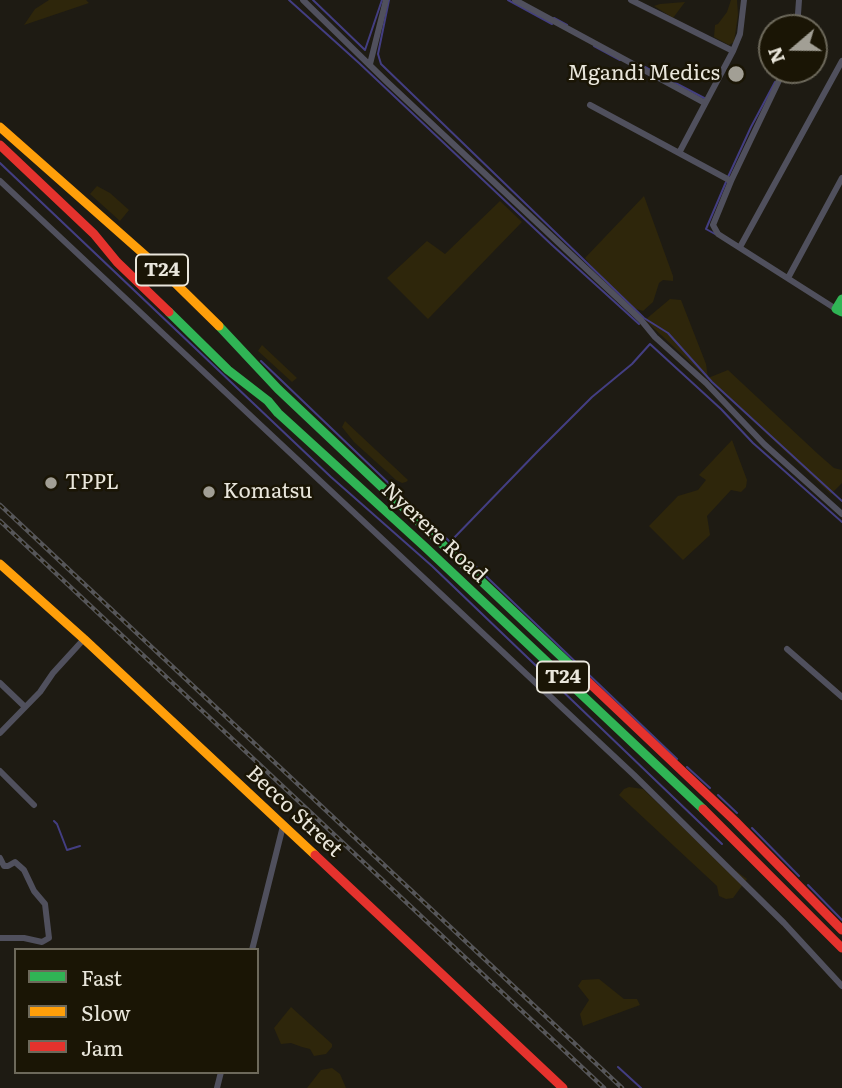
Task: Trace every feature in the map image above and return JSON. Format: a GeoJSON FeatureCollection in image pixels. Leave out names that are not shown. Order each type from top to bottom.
{"type":"FeatureCollection","features":[{"type":"Feature","properties":{"kind":"main road","name":"Nyerere Road"},"geometry":{"type":"LineString","coordinates":[[0,127],[164,272],[244,350],[278,388],[735,821],[842,930]]}},
{"type":"Feature","properties":{"kind":"main road","name":"Nyerere Road"},"geometry":{"type":"LineString","coordinates":[[0,145],[94,233],[117,262],[228,370],[268,401],[425,547],[717,824],[842,948]]}},
{"type":"Feature","properties":{"kind":"main road"},"geometry":{"type":"LineString","coordinates":[[839,311],[842,299]]}},
{"type":"Feature","properties":{"kind":"main road","name":"Becco Street"},"geometry":{"type":"LineString","coordinates":[[0,564],[84,639],[563,1088]]}},
{"type":"Feature","properties":{"kind":"street"},"geometry":{"type":"LineString","coordinates":[[303,0],[641,320],[655,337],[706,383],[764,443],[842,514]]}},
{"type":"Feature","properties":{"kind":"street"},"geometry":{"type":"LineString","coordinates":[[370,64],[386,0]]}},
{"type":"Feature","properties":{"kind":"street"},"geometry":{"type":"LineString","coordinates":[[515,0],[705,103]]}},
{"type":"Feature","properties":{"kind":"street"},"geometry":{"type":"LineString","coordinates":[[631,0],[733,51]]}},
{"type":"Feature","properties":{"kind":"street"},"geometry":{"type":"LineString","coordinates":[[679,153],[733,51],[740,34],[744,0]]}},
{"type":"Feature","properties":{"kind":"street"},"geometry":{"type":"LineString","coordinates":[[740,247],[842,61]]}},
{"type":"Feature","properties":{"kind":"street"},"geometry":{"type":"LineString","coordinates":[[777,84],[713,225],[718,234],[839,311]]}},
{"type":"Feature","properties":{"kind":"street"},"geometry":{"type":"LineString","coordinates":[[590,105],[731,181]]}},
{"type":"Feature","properties":{"kind":"street"},"geometry":{"type":"LineString","coordinates":[[788,278],[842,178]]}},
{"type":"Feature","properties":{"kind":"street"},"geometry":{"type":"LineString","coordinates":[[0,181],[634,775],[784,923],[842,986]]}},
{"type":"Feature","properties":{"kind":"street"},"geometry":{"type":"LineString","coordinates":[[0,733],[40,692],[53,673],[84,639]]}},
{"type":"Feature","properties":{"kind":"street"},"geometry":{"type":"LineString","coordinates":[[787,649],[842,697]]}},
{"type":"Feature","properties":{"kind":"street"},"geometry":{"type":"LineString","coordinates":[[0,683],[24,706]]}},
{"type":"Feature","properties":{"kind":"street"},"geometry":{"type":"LineString","coordinates":[[0,771],[34,805]]}},
{"type":"Feature","properties":{"kind":"street"},"geometry":{"type":"LineString","coordinates":[[252,948],[283,826]]}},
{"type":"Feature","properties":{"kind":"street"},"geometry":{"type":"LineString","coordinates":[[0,858],[4,866],[15,862],[24,870],[34,891],[45,904],[49,938],[42,942],[0,939]]}},
{"type":"Feature","properties":{"kind":"shaded area"},"geometry":{"type":"Polygon","coordinates":[[[49,0],[86,0],[89,3],[24,25],[35,9],[49,0]]]}},
{"type":"Feature","properties":{"kind":"shaded area"},"geometry":{"type":"Polygon","coordinates":[[[731,0],[737,0],[738,15],[734,42],[729,45],[714,37],[715,25],[727,12],[731,0]]]}},
{"type":"Feature","properties":{"kind":"shaded area"},"geometry":{"type":"Polygon","coordinates":[[[685,2],[673,18],[654,6],[660,4],[685,2]]]}},
{"type":"Feature","properties":{"kind":"shaded area"},"geometry":{"type":"Polygon","coordinates":[[[97,186],[110,193],[129,210],[120,221],[90,194],[97,186]]]}},
{"type":"Feature","properties":{"kind":"shaded area"},"geometry":{"type":"Polygon","coordinates":[[[644,196],[673,281],[663,280],[659,283],[653,302],[643,311],[632,308],[601,279],[585,258],[644,196]]]}},
{"type":"Feature","properties":{"kind":"shaded area"},"geometry":{"type":"Polygon","coordinates":[[[500,201],[522,222],[428,319],[387,278],[427,241],[445,254],[500,201]]]}},
{"type":"Feature","properties":{"kind":"shaded area"},"geometry":{"type":"Polygon","coordinates":[[[670,299],[681,300],[706,364],[708,378],[728,370],[818,454],[834,468],[842,470],[842,483],[831,494],[645,320],[670,299]]]}},
{"type":"Feature","properties":{"kind":"shaded area"},"geometry":{"type":"Polygon","coordinates":[[[262,345],[297,378],[292,382],[258,351],[262,345]]]}},
{"type":"Feature","properties":{"kind":"shaded area"},"geometry":{"type":"Polygon","coordinates":[[[345,421],[408,480],[402,483],[396,480],[354,442],[342,427],[345,421]]]}},
{"type":"Feature","properties":{"kind":"shaded area"},"geometry":{"type":"Polygon","coordinates":[[[732,440],[747,480],[746,487],[741,492],[731,490],[707,516],[710,535],[683,560],[649,526],[678,496],[698,490],[706,480],[699,475],[732,440]]]}},
{"type":"Feature","properties":{"kind":"shaded area"},"geometry":{"type":"Polygon","coordinates":[[[629,787],[643,789],[726,869],[736,871],[747,879],[733,898],[719,896],[717,886],[619,795],[629,787]]]}},
{"type":"Feature","properties":{"kind":"shaded area"},"geometry":{"type":"Polygon","coordinates":[[[599,979],[624,999],[637,999],[640,1005],[583,1026],[580,1014],[589,1000],[578,986],[582,980],[599,979]]]}},
{"type":"Feature","properties":{"kind":"shaded area"},"geometry":{"type":"Polygon","coordinates":[[[291,1007],[332,1044],[326,1054],[314,1056],[310,1049],[291,1043],[281,1044],[274,1028],[291,1007]]]}},
{"type":"Feature","properties":{"kind":"shaded area"},"geometry":{"type":"Polygon","coordinates":[[[332,1068],[340,1074],[346,1088],[307,1088],[321,1070],[332,1068]]]}},
{"type":"Feature","properties":{"kind":"waterway"},"geometry":{"type":"LineString","coordinates":[[289,0],[639,324]]}},
{"type":"Feature","properties":{"kind":"waterway"},"geometry":{"type":"LineString","coordinates":[[313,0],[365,50],[382,0]]}},
{"type":"Feature","properties":{"kind":"waterway"},"geometry":{"type":"LineString","coordinates":[[389,0],[378,54],[381,64],[644,318],[668,333],[712,382],[842,501]]}},
{"type":"Feature","properties":{"kind":"waterway"},"geometry":{"type":"LineString","coordinates":[[508,0],[552,24]]}},
{"type":"Feature","properties":{"kind":"waterway"},"geometry":{"type":"LineString","coordinates":[[554,18],[567,25]]}},
{"type":"Feature","properties":{"kind":"waterway"},"geometry":{"type":"LineString","coordinates":[[594,46],[620,60]]}},
{"type":"Feature","properties":{"kind":"waterway"},"geometry":{"type":"LineString","coordinates":[[643,66],[706,99]]}},
{"type":"Feature","properties":{"kind":"waterway"},"geometry":{"type":"LineString","coordinates":[[728,177],[774,84]]}},
{"type":"Feature","properties":{"kind":"waterway"},"geometry":{"type":"LineString","coordinates":[[0,163],[331,477],[432,566],[722,844]]}},
{"type":"Feature","properties":{"kind":"waterway"},"geometry":{"type":"LineString","coordinates":[[715,234],[706,229],[726,182]]}},
{"type":"Feature","properties":{"kind":"waterway"},"geometry":{"type":"LineString","coordinates":[[451,541],[592,397],[632,364],[650,344],[721,409],[753,443],[842,522]]}},
{"type":"Feature","properties":{"kind":"waterway"},"geometry":{"type":"LineString","coordinates":[[261,361],[677,759]]}},
{"type":"Feature","properties":{"kind":"waterway"},"geometry":{"type":"LineString","coordinates":[[687,767],[710,788]]}},
{"type":"Feature","properties":{"kind":"waterway"},"geometry":{"type":"LineString","coordinates":[[718,795],[737,813]]}},
{"type":"Feature","properties":{"kind":"waterway"},"geometry":{"type":"LineString","coordinates":[[54,821],[67,850],[80,846]]}},
{"type":"Feature","properties":{"kind":"waterway"},"geometry":{"type":"LineString","coordinates":[[752,828],[799,876]]}},
{"type":"Feature","properties":{"kind":"waterway"},"geometry":{"type":"LineString","coordinates":[[808,885],[842,920]]}},
{"type":"Feature","properties":{"kind":"waterway"},"geometry":{"type":"LineString","coordinates":[[618,1067],[641,1088]]}},
{"type":"Feature","properties":{"kind":"railway"},"geometry":{"type":"LineString","coordinates":[[0,505],[622,1088]]}},
{"type":"Feature","properties":{"kind":"railway"},"geometry":{"type":"LineString","coordinates":[[0,521],[604,1088]]}},
{"type":"Feature","properties":{"kind":"traffic: fast"},"geometry":{"type":"LineString","coordinates":[[842,299],[836,309],[842,312]]}},
{"type":"Feature","properties":{"kind":"traffic: fast"},"geometry":{"type":"LineString","coordinates":[[169,312],[228,370],[268,401],[425,547],[703,809]]}},
{"type":"Feature","properties":{"kind":"traffic: fast"},"geometry":{"type":"LineString","coordinates":[[219,326],[278,389],[584,678]]}},
{"type":"Feature","properties":{"kind":"traffic: slow"},"geometry":{"type":"LineString","coordinates":[[0,127],[164,272],[219,326]]}},
{"type":"Feature","properties":{"kind":"traffic: slow"},"geometry":{"type":"LineString","coordinates":[[0,564],[315,855]]}},
{"type":"Feature","properties":{"kind":"traffic: jam"},"geometry":{"type":"LineString","coordinates":[[0,145],[94,234],[117,262],[169,312]]}},
{"type":"Feature","properties":{"kind":"traffic: jam"},"geometry":{"type":"LineString","coordinates":[[584,678],[735,821],[842,930]]}},
{"type":"Feature","properties":{"kind":"traffic: jam"},"geometry":{"type":"LineString","coordinates":[[703,809],[842,948]]}},
{"type":"Feature","properties":{"kind":"traffic: jam"},"geometry":{"type":"LineString","coordinates":[[315,855],[563,1088]]}},
{"type":"Feature","properties":{"kind":"place","name":"Mgandi Medics"},"geometry":{"type":"Point","coordinates":[736,74]}},
{"type":"Feature","properties":{"kind":"place","name":"TPPL"},"geometry":{"type":"Point","coordinates":[51,483]}},
{"type":"Feature","properties":{"kind":"place","name":"Komatsu"},"geometry":{"type":"Point","coordinates":[209,492]}}]}
